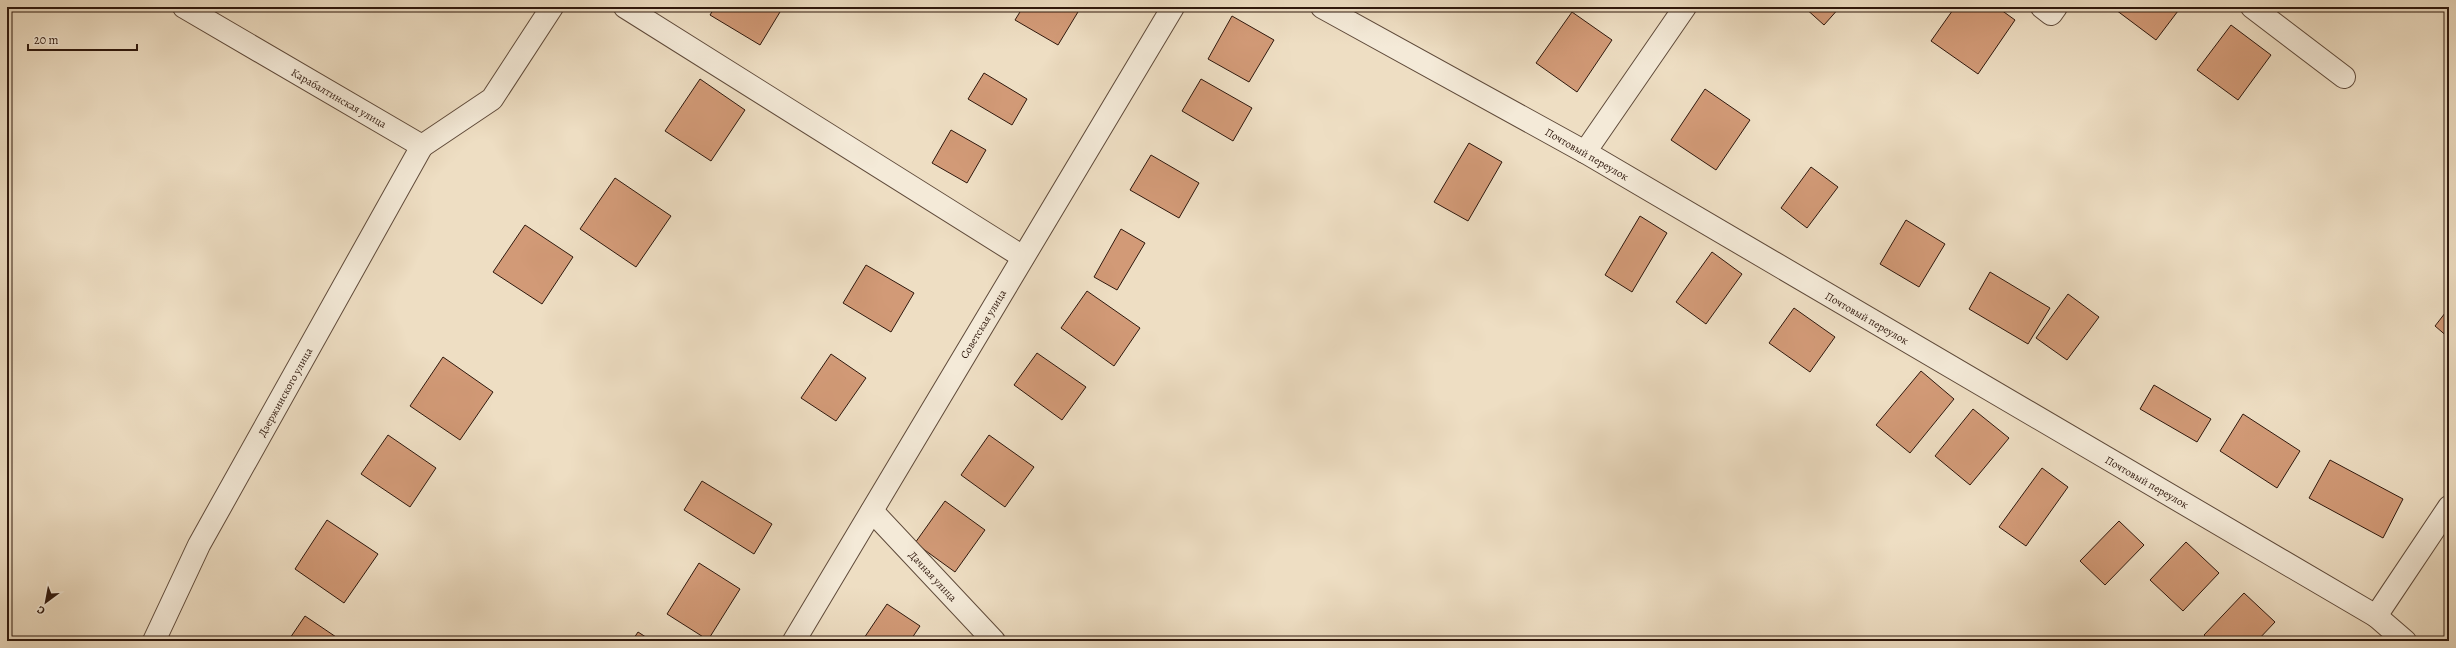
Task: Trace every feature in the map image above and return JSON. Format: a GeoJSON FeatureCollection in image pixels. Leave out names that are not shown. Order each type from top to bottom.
{"type":"FeatureCollection","features":[{"type":"Feature","properties":{"kind":"street","name":"Карабалтинская улица"},"geometry":{"type":"LineString","coordinates":[[184,7],[422,146]]}},
{"type":"Feature","properties":{"kind":"street"},"geometry":{"type":"LineString","coordinates":[[422,146],[492,99],[552,7]]}},
{"type":"Feature","properties":{"kind":"street"},"geometry":{"type":"LineString","coordinates":[[626,7],[1023,257]]}},
{"type":"Feature","properties":{"kind":"street","name":"Советская улица"},"geometry":{"type":"LineString","coordinates":[[794,641],[1173,7]]}},
{"type":"Feature","properties":{"kind":"street","name":"Почтовый переулок"},"geometry":{"type":"LineString","coordinates":[[1322,7],[1585,152],[2376,616],[2404,641]]}},
{"type":"Feature","properties":{"kind":"street"},"geometry":{"type":"LineString","coordinates":[[1585,152],[1685,7]]}},
{"type":"Feature","properties":{"kind":"street"},"geometry":{"type":"LineString","coordinates":[[2042,7],[2051,14],[2056,7]]}},
{"type":"Feature","properties":{"kind":"street"},"geometry":{"type":"LineString","coordinates":[[2252,7],[2344,77]]}},
{"type":"Feature","properties":{"kind":"street","name":"Дзержинского улица"},"geometry":{"type":"LineString","coordinates":[[154,641],[200,545],[422,146]]}},
{"type":"Feature","properties":{"kind":"street"},"geometry":{"type":"LineString","coordinates":[[2376,616],[2449,507]]}},
{"type":"Feature","properties":{"kind":"street","name":"Дачная улица"},"geometry":{"type":"LineString","coordinates":[[872,511],[994,641]]}},
{"type":"Feature","properties":{"kind":"building"},"geometry":{"type":"Polygon","coordinates":[[[715,7],[783,7],[760,45],[710,15],[715,7]]]}},
{"type":"Feature","properties":{"kind":"building"},"geometry":{"type":"Polygon","coordinates":[[[1023,7],[1081,7],[1058,45],[1015,20],[1023,7]]]}},
{"type":"Feature","properties":{"kind":"building"},"geometry":{"type":"Polygon","coordinates":[[[1804,7],[1840,7],[1824,25],[1804,7]]]}},
{"type":"Feature","properties":{"kind":"building"},"geometry":{"type":"Polygon","coordinates":[[[1955,7],[1997,7],[2015,20],[1978,74],[1931,41],[1955,7]]]}},
{"type":"Feature","properties":{"kind":"building"},"geometry":{"type":"Polygon","coordinates":[[[2112,7],[2181,7],[2156,40],[2112,7]]]}},
{"type":"Feature","properties":{"kind":"building"},"geometry":{"type":"Polygon","coordinates":[[[1572,12],[1612,40],[1577,92],[1536,63],[1572,12]]]}},
{"type":"Feature","properties":{"kind":"building"},"geometry":{"type":"Polygon","coordinates":[[[1232,16],[1274,40],[1249,82],[1208,59],[1232,16]]]}},
{"type":"Feature","properties":{"kind":"building"},"geometry":{"type":"Polygon","coordinates":[[[2231,25],[2271,55],[2238,100],[2197,70],[2231,25]]]}},
{"type":"Feature","properties":{"kind":"building"},"geometry":{"type":"Polygon","coordinates":[[[984,73],[1027,99],[1012,125],[968,99],[984,73]]]}},
{"type":"Feature","properties":{"kind":"building"},"geometry":{"type":"Polygon","coordinates":[[[700,79],[745,110],[711,161],[665,131],[700,79]]]}},
{"type":"Feature","properties":{"kind":"building"},"geometry":{"type":"Polygon","coordinates":[[[1201,79],[1252,108],[1233,141],[1182,111],[1201,79]]]}},
{"type":"Feature","properties":{"kind":"building"},"geometry":{"type":"Polygon","coordinates":[[[1705,89],[1750,120],[1716,170],[1671,140],[1705,89]]]}},
{"type":"Feature","properties":{"kind":"building"},"geometry":{"type":"Polygon","coordinates":[[[951,130],[986,150],[967,183],[932,163],[951,130]]]}},
{"type":"Feature","properties":{"kind":"building"},"geometry":{"type":"Polygon","coordinates":[[[1469,143],[1502,162],[1468,221],[1434,202],[1469,143]]]}},
{"type":"Feature","properties":{"kind":"building"},"geometry":{"type":"Polygon","coordinates":[[[1151,155],[1199,183],[1179,218],[1130,190],[1151,155]]]}},
{"type":"Feature","properties":{"kind":"building"},"geometry":{"type":"Polygon","coordinates":[[[1811,167],[1838,187],[1807,228],[1781,208],[1811,167]]]}},
{"type":"Feature","properties":{"kind":"building"},"geometry":{"type":"Polygon","coordinates":[[[615,178],[671,216],[636,267],[580,229],[615,178]]]}},
{"type":"Feature","properties":{"kind":"building"},"geometry":{"type":"Polygon","coordinates":[[[1640,216],[1667,233],[1632,292],[1605,275],[1640,216]]]}},
{"type":"Feature","properties":{"kind":"building"},"geometry":{"type":"Polygon","coordinates":[[[1906,220],[1945,244],[1919,287],[1880,264],[1906,220]]]}},
{"type":"Feature","properties":{"kind":"building"},"geometry":{"type":"Polygon","coordinates":[[[525,225],[573,257],[542,304],[493,272],[525,225]]]}},
{"type":"Feature","properties":{"kind":"building"},"geometry":{"type":"Polygon","coordinates":[[[1121,229],[1145,243],[1117,290],[1094,277],[1121,229]]]}},
{"type":"Feature","properties":{"kind":"building"},"geometry":{"type":"Polygon","coordinates":[[[1712,252],[1742,274],[1706,324],[1676,302],[1712,252]]]}},
{"type":"Feature","properties":{"kind":"building"},"geometry":{"type":"Polygon","coordinates":[[[866,265],[914,293],[891,332],[843,303],[866,265]]]}},
{"type":"Feature","properties":{"kind":"building"},"geometry":{"type":"Polygon","coordinates":[[[1990,272],[2050,308],[2028,344],[1969,309],[1990,272]]]}},
{"type":"Feature","properties":{"kind":"building"},"geometry":{"type":"Polygon","coordinates":[[[1087,291],[1140,328],[1114,366],[1061,328],[1087,291]]]}},
{"type":"Feature","properties":{"kind":"building"},"geometry":{"type":"Polygon","coordinates":[[[2068,294],[2099,317],[2067,360],[2036,338],[2068,294]]]}},
{"type":"Feature","properties":{"kind":"building"},"geometry":{"type":"Polygon","coordinates":[[[1794,308],[1835,337],[1810,372],[1769,343],[1794,308]]]}},
{"type":"Feature","properties":{"kind":"building"},"geometry":{"type":"Polygon","coordinates":[[[2449,308],[2449,338],[2435,326],[2449,308]]]}},
{"type":"Feature","properties":{"kind":"building"},"geometry":{"type":"Polygon","coordinates":[[[1037,353],[1086,387],[1062,420],[1014,385],[1037,353]]]}},
{"type":"Feature","properties":{"kind":"building"},"geometry":{"type":"Polygon","coordinates":[[[831,354],[866,378],[836,421],[801,398],[831,354]]]}},
{"type":"Feature","properties":{"kind":"building"},"geometry":{"type":"Polygon","coordinates":[[[443,357],[493,392],[460,440],[410,406],[443,357]]]}},
{"type":"Feature","properties":{"kind":"building"},"geometry":{"type":"Polygon","coordinates":[[[1921,371],[1954,399],[1910,453],[1876,425],[1921,371]]]}},
{"type":"Feature","properties":{"kind":"building"},"geometry":{"type":"Polygon","coordinates":[[[2154,385],[2211,419],[2197,442],[2140,409],[2154,385]]]}},
{"type":"Feature","properties":{"kind":"building"},"geometry":{"type":"Polygon","coordinates":[[[1973,409],[2009,438],[1970,485],[1935,456],[1973,409]]]}},
{"type":"Feature","properties":{"kind":"building"},"geometry":{"type":"Polygon","coordinates":[[[2243,414],[2300,451],[2277,488],[2220,451],[2243,414]]]}},
{"type":"Feature","properties":{"kind":"building"},"geometry":{"type":"Polygon","coordinates":[[[388,435],[436,468],[410,507],[361,474],[388,435]]]}},
{"type":"Feature","properties":{"kind":"building"},"geometry":{"type":"Polygon","coordinates":[[[989,435],[1034,467],[1005,507],[961,475],[989,435]]]}},
{"type":"Feature","properties":{"kind":"building"},"geometry":{"type":"Polygon","coordinates":[[[2330,460],[2403,499],[2383,538],[2309,498],[2330,460]]]}},
{"type":"Feature","properties":{"kind":"building"},"geometry":{"type":"Polygon","coordinates":[[[2042,468],[2068,487],[2026,546],[1999,527],[2042,468]]]}},
{"type":"Feature","properties":{"kind":"building"},"geometry":{"type":"Polygon","coordinates":[[[702,481],[772,524],[754,554],[684,510],[702,481]]]}},
{"type":"Feature","properties":{"kind":"building"},"geometry":{"type":"Polygon","coordinates":[[[945,501],[985,530],[955,572],[915,543],[945,501]]]}},
{"type":"Feature","properties":{"kind":"building"},"geometry":{"type":"Polygon","coordinates":[[[327,520],[378,554],[344,603],[295,569],[327,520]]]}},
{"type":"Feature","properties":{"kind":"building"},"geometry":{"type":"Polygon","coordinates":[[[2119,521],[2144,545],[2105,585],[2080,561],[2119,521]]]}},
{"type":"Feature","properties":{"kind":"building"},"geometry":{"type":"Polygon","coordinates":[[[2186,542],[2219,573],[2183,611],[2150,580],[2186,542]]]}},
{"type":"Feature","properties":{"kind":"building"},"geometry":{"type":"Polygon","coordinates":[[[699,563],[740,589],[708,640],[667,614],[699,563]]]}},
{"type":"Feature","properties":{"kind":"building"},"geometry":{"type":"Polygon","coordinates":[[[2244,593],[2275,622],[2257,641],[2210,641],[2204,635],[2244,593]]]}},
{"type":"Feature","properties":{"kind":"building"},"geometry":{"type":"Polygon","coordinates":[[[887,604],[920,626],[910,641],[862,641],[887,604]]]}},
{"type":"Feature","properties":{"kind":"building"},"geometry":{"type":"Polygon","coordinates":[[[305,616],[342,641],[288,641],[305,616]]]}},
{"type":"Feature","properties":{"kind":"building"},"geometry":{"type":"Polygon","coordinates":[[[638,632],[652,641],[632,641],[638,632]]]}}]}
